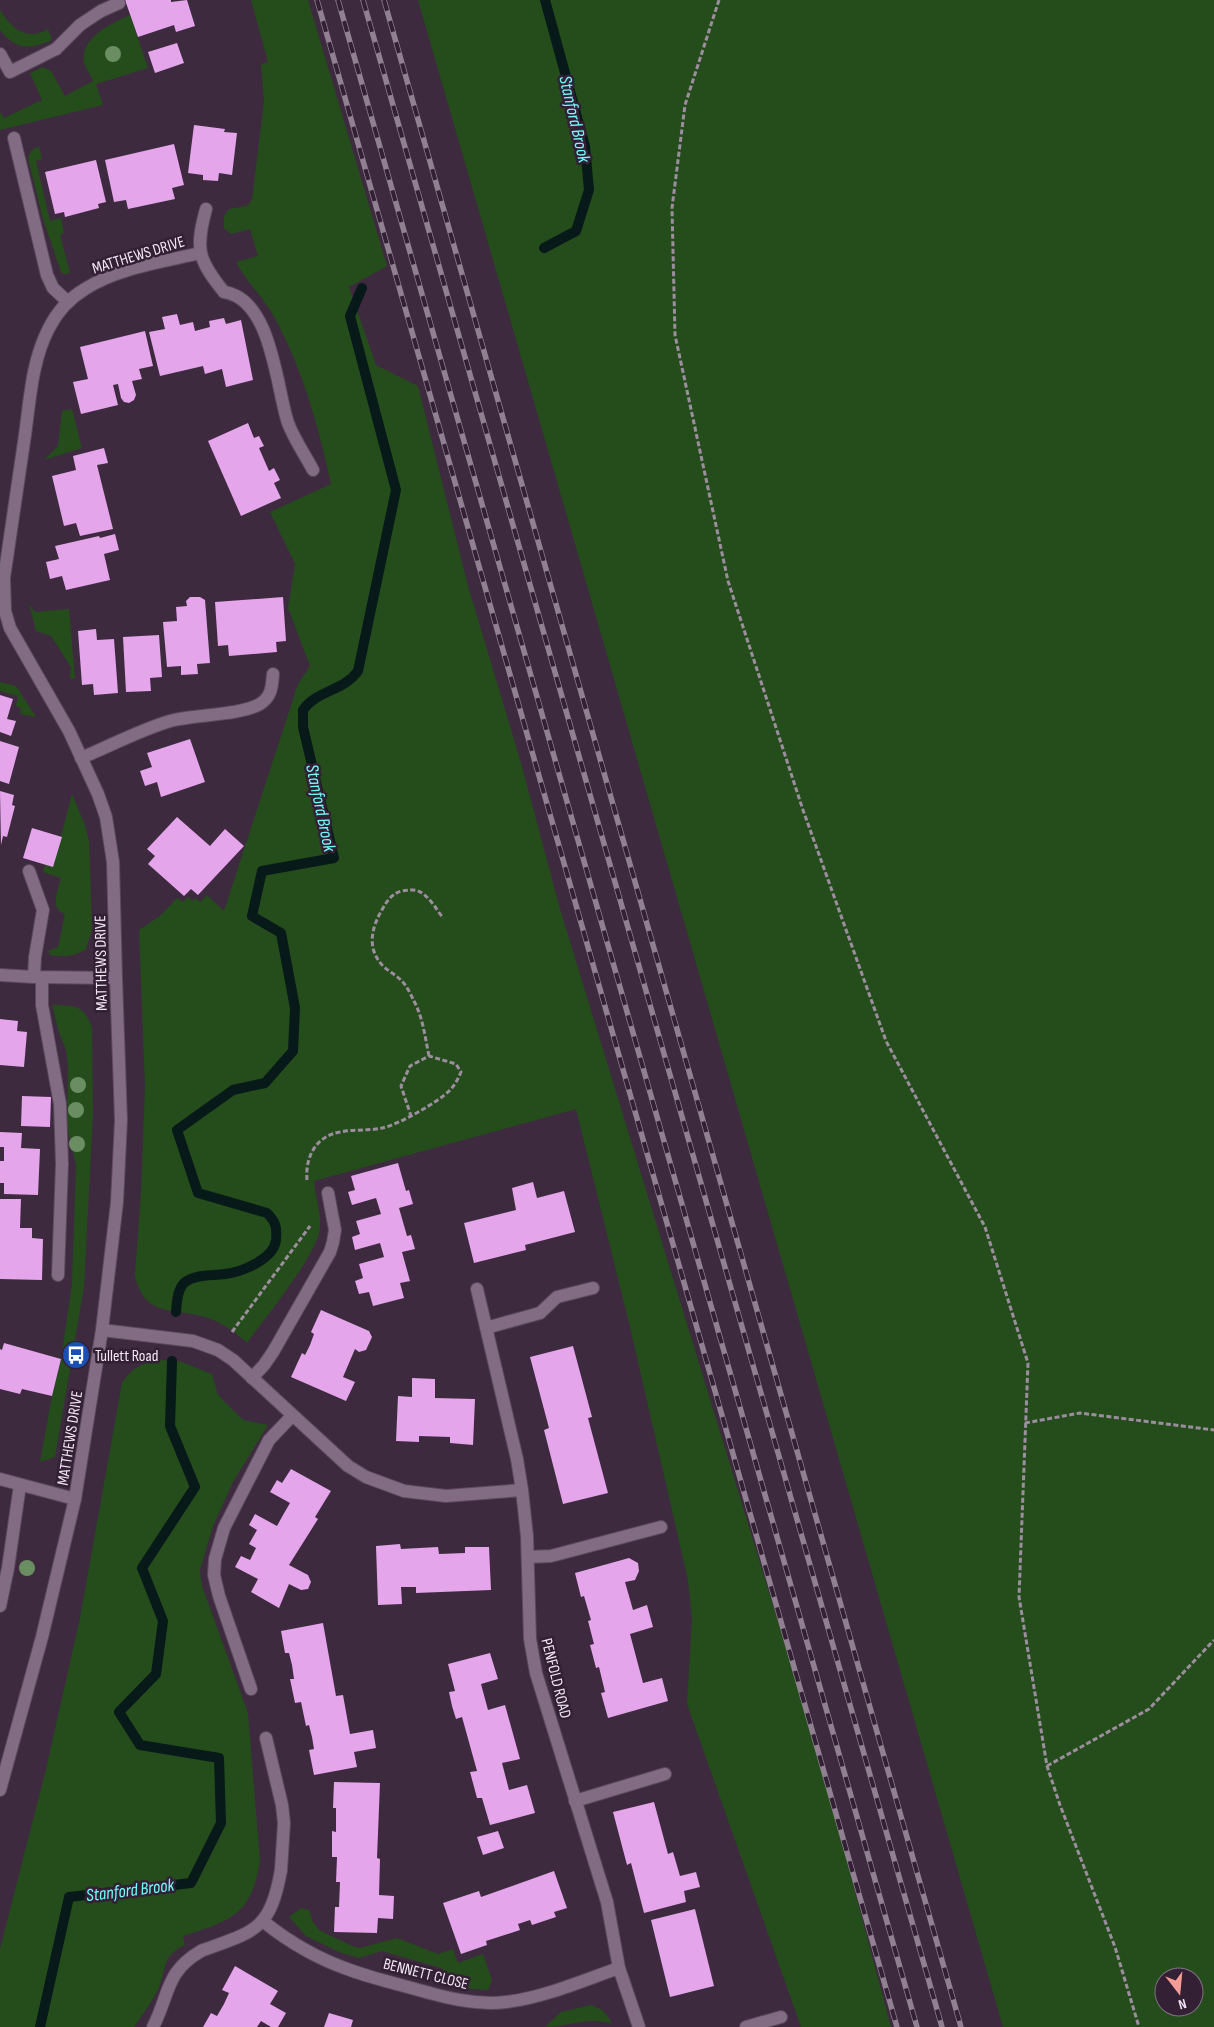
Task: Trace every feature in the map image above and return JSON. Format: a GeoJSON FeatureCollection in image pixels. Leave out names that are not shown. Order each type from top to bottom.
{"type":"FeatureCollection","features":[{"type":"Feature","properties":{"kind":"street"},"geometry":{"type":"LineString","coordinates":[[0,54],[5,74],[56,49],[80,25],[101,11],[120,3]]}},
{"type":"Feature","properties":{"kind":"street"},"geometry":{"type":"LineString","coordinates":[[14,138],[47,275],[53,288],[68,302]]}},
{"type":"Feature","properties":{"kind":"street","name":"MATTHEWS DRIVE"},"geometry":{"type":"LineString","coordinates":[[206,209],[200,234],[200,253],[203,263],[224,292],[237,296],[244,302],[262,328],[270,348],[288,422],[314,470]]}},
{"type":"Feature","properties":{"kind":"street","name":"MATTHEWS DRIVE"},"geometry":{"type":"LineString","coordinates":[[0,1790],[44,1627],[75,1499],[102,1330],[117,1202],[121,1120],[111,836],[98,794],[69,731],[16,642],[3,612],[4,578],[33,376],[49,327],[68,302],[84,289],[99,281],[138,268],[200,253]]}},
{"type":"Feature","properties":{"kind":"street"},"geometry":{"type":"LineString","coordinates":[[81,758],[168,722],[234,711],[259,704],[272,691],[273,674]]}},
{"type":"Feature","properties":{"kind":"street"},"geometry":{"type":"LineString","coordinates":[[29,871],[43,910],[35,957],[59,1096],[62,1164],[58,1274]]}},
{"type":"Feature","properties":{"kind":"street"},"geometry":{"type":"LineString","coordinates":[[0,975],[38,978],[116,978]]}},
{"type":"Feature","properties":{"kind":"street"},"geometry":{"type":"LineString","coordinates":[[252,1378],[273,1352],[330,1252],[334,1230],[328,1193]]}},
{"type":"Feature","properties":{"kind":"street"},"geometry":{"type":"LineString","coordinates":[[486,1328],[540,1313],[557,1297],[592,1288]]}},
{"type":"Feature","properties":{"kind":"street","name":"PENFOLD ROAD"},"geometry":{"type":"LineString","coordinates":[[477,1289],[517,1459],[522,1490],[528,1557],[530,1639],[536,1673],[607,1902],[619,1968],[639,2027]]}},
{"type":"Feature","properties":{"kind":"street"},"geometry":{"type":"LineString","coordinates":[[102,1330],[161,1336],[206,1345],[232,1360],[348,1466],[386,1485],[404,1491],[446,1496],[522,1490]]}},
{"type":"Feature","properties":{"kind":"street"},"geometry":{"type":"LineString","coordinates":[[251,1689],[218,1596],[214,1575],[215,1559],[224,1528],[269,1440],[292,1416]]}},
{"type":"Feature","properties":{"kind":"street"},"geometry":{"type":"LineString","coordinates":[[0,1479],[75,1499]]}},
{"type":"Feature","properties":{"kind":"street"},"geometry":{"type":"LineString","coordinates":[[0,1606],[8,1568],[20,1485]]}},
{"type":"Feature","properties":{"kind":"street"},"geometry":{"type":"LineString","coordinates":[[528,1557],[551,1556],[661,1527]]}},
{"type":"Feature","properties":{"kind":"street"},"geometry":{"type":"LineString","coordinates":[[153,2027],[174,1975],[186,1960],[201,1951],[238,1938],[264,1922],[273,1905],[282,1870],[284,1823],[282,1805],[266,1738]]}},
{"type":"Feature","properties":{"kind":"street"},"geometry":{"type":"LineString","coordinates":[[575,1801],[665,1774]]}},
{"type":"Feature","properties":{"kind":"street","name":"BENNETT CLOSE"},"geometry":{"type":"LineString","coordinates":[[264,1922],[304,1950],[349,1970],[450,1999],[506,2002],[530,1998],[619,1968]]}},
{"type":"Feature","properties":{"kind":"street"},"geometry":{"type":"LineString","coordinates":[[746,2027],[780,2017]]}},
{"type":"Feature","properties":{"kind":"path"},"geometry":{"type":"LineString","coordinates":[[719,0],[685,105],[672,208],[675,334],[728,581],[803,810],[886,1041],[985,1227],[1028,1363],[1019,1597],[1047,1766],[1060,1805],[1115,1947],[1139,2027]]}},
{"type":"Feature","properties":{"kind":"path"},"geometry":{"type":"LineString","coordinates":[[411,1116],[401,1086],[410,1066],[429,1056],[423,1024],[404,982],[383,966],[373,950],[371,934],[390,896],[404,890],[417,890],[428,899],[443,918]]}},
{"type":"Feature","properties":{"kind":"path"},"geometry":{"type":"LineString","coordinates":[[1025,1424],[1080,1412],[1214,1430]]}},
{"type":"Feature","properties":{"kind":"path"},"geometry":{"type":"LineString","coordinates":[[1047,1766],[1149,1709],[1214,1640]]}},
{"type":"Feature","properties":{"kind":"green space"},"geometry":{"type":"Polygon","coordinates":[[[251,0],[308,0],[387,266],[349,287],[376,365],[418,386],[468,586],[521,763],[560,909],[817,1749],[891,2027],[801,2027],[687,1704],[692,1618],[688,1580],[630,1327],[576,1109],[314,1181],[320,1227],[311,1253],[247,1343],[219,1322],[196,1315],[163,1309],[154,1305],[146,1299],[140,1290],[135,1276],[141,1192],[145,1087],[139,930],[160,916],[177,898],[183,902],[188,897],[193,901],[195,898],[200,902],[207,895],[224,911],[298,684],[310,666],[288,608],[295,564],[270,512],[331,484],[315,418],[292,353],[272,313],[236,262],[258,256],[250,229],[231,234],[224,228],[224,216],[229,209],[247,206],[252,200],[264,101],[261,64],[268,62],[251,0]]]}},
{"type":"Feature","properties":{"kind":"green space"},"geometry":{"type":"Polygon","coordinates":[[[418,0],[1214,0],[1214,2027],[1003,2027],[418,0]]]}},
{"type":"Feature","properties":{"kind":"green space"},"geometry":{"type":"Polygon","coordinates":[[[0,10],[4,17],[20,31],[33,34],[48,29],[52,40],[30,47],[18,45],[6,37],[0,30],[0,10]]]}},
{"type":"Feature","properties":{"kind":"green space"},"geometry":{"type":"Polygon","coordinates":[[[130,15],[148,68],[96,84],[103,105],[0,130],[0,112],[4,118],[42,100],[30,73],[43,67],[51,71],[65,96],[93,81],[84,63],[84,54],[87,46],[106,27],[130,15]]]}},
{"type":"Feature","properties":{"kind":"green space"},"geometry":{"type":"Polygon","coordinates":[[[39,146],[42,159],[36,161],[50,221],[61,218],[64,233],[60,235],[70,273],[64,274],[61,272],[43,219],[28,158],[31,151],[39,146]]]}},
{"type":"Feature","properties":{"kind":"green space"},"geometry":{"type":"Polygon","coordinates":[[[72,409],[82,448],[44,460],[58,446],[62,411],[72,409]]]}},
{"type":"Feature","properties":{"kind":"green space"},"geometry":{"type":"Polygon","coordinates":[[[29,604],[35,612],[69,609],[75,678],[70,679],[71,667],[51,636],[36,631],[29,604]]]}},
{"type":"Feature","properties":{"kind":"green space"},"geometry":{"type":"Polygon","coordinates":[[[0,682],[16,686],[36,717],[20,714],[21,708],[16,706],[18,696],[0,691],[0,682]]]}},
{"type":"Feature","properties":{"kind":"green space"},"geometry":{"type":"Polygon","coordinates":[[[72,794],[85,825],[89,841],[92,930],[86,949],[82,952],[73,955],[55,956],[50,955],[48,951],[58,947],[65,914],[60,912],[56,904],[61,878],[43,872],[45,864],[53,866],[72,794]]]}},
{"type":"Feature","properties":{"kind":"green space"},"geometry":{"type":"Polygon","coordinates":[[[52,1005],[78,1008],[86,1014],[89,1020],[92,1028],[93,1114],[84,1287],[55,1457],[40,1462],[61,1359],[72,1284],[76,1165],[67,1126],[68,1065],[66,1050],[52,1005]]]}},
{"type":"Feature","properties":{"kind":"green space"},"geometry":{"type":"Polygon","coordinates":[[[158,1360],[179,1361],[212,1374],[218,1395],[243,1420],[268,1425],[233,1482],[213,1526],[200,1570],[202,1586],[248,1713],[260,1861],[256,1879],[251,1894],[236,1913],[226,1920],[183,1936],[185,1945],[177,1949],[168,1959],[158,1990],[134,2027],[0,2027],[0,1949],[46,1769],[80,1618],[122,1383],[137,1367],[158,1360]]]}},
{"type":"Feature","properties":{"kind":"green space"},"geometry":{"type":"Polygon","coordinates":[[[301,1908],[309,1910],[313,1922],[319,1930],[352,1946],[360,1948],[397,1938],[438,1954],[453,1949],[458,1963],[483,1954],[492,1980],[488,1990],[459,1988],[441,1968],[382,1951],[359,1958],[339,1952],[306,1936],[289,1917],[301,1908]]]}},
{"type":"Feature","properties":{"kind":"green space"},"geometry":{"type":"Polygon","coordinates":[[[591,2005],[604,2012],[612,2024],[587,2021],[545,2027],[561,2012],[591,2005]]]}},
{"type":"Feature","properties":{"kind":"building"},"geometry":{"type":"Polygon","coordinates":[[[125,0],[171,0],[171,2],[187,0],[195,26],[176,32],[174,25],[138,37],[125,0]]]}},
{"type":"Feature","properties":{"kind":"building"},"geometry":{"type":"Polygon","coordinates":[[[177,43],[184,63],[155,73],[148,52],[177,43]]]}},
{"type":"Feature","properties":{"kind":"building"},"geometry":{"type":"Polygon","coordinates":[[[194,125],[225,129],[224,132],[237,133],[232,175],[219,173],[218,181],[203,180],[203,175],[188,173],[194,125]]]}},
{"type":"Feature","properties":{"kind":"building"},"geometry":{"type":"Polygon","coordinates":[[[174,144],[184,185],[172,188],[175,199],[128,209],[126,200],[114,202],[105,160],[174,144]]]}},
{"type":"Feature","properties":{"kind":"building"},"geometry":{"type":"Polygon","coordinates":[[[96,160],[106,202],[98,204],[99,208],[65,217],[64,212],[55,214],[45,172],[96,160]]]}},
{"type":"Feature","properties":{"kind":"building"},"geometry":{"type":"Polygon","coordinates":[[[177,314],[180,325],[193,322],[195,331],[210,327],[209,321],[224,318],[226,324],[241,320],[253,380],[226,387],[222,369],[205,374],[203,366],[160,376],[149,332],[165,329],[162,317],[177,314]]]}},
{"type":"Feature","properties":{"kind":"building"},"geometry":{"type":"Polygon","coordinates":[[[145,331],[153,366],[139,369],[142,379],[132,381],[136,395],[134,400],[129,403],[124,402],[121,398],[118,384],[113,385],[118,405],[81,414],[73,382],[88,379],[80,347],[145,331]]]}},
{"type":"Feature","properties":{"kind":"building"},"geometry":{"type":"Polygon","coordinates":[[[248,423],[254,438],[259,436],[264,446],[259,448],[269,471],[274,468],[280,480],[274,483],[281,498],[241,516],[208,441],[248,423]]]}},
{"type":"Feature","properties":{"kind":"building"},"geometry":{"type":"Polygon","coordinates":[[[104,448],[108,463],[97,465],[113,529],[80,536],[76,523],[64,526],[52,476],[76,470],[73,456],[104,448]]]}},
{"type":"Feature","properties":{"kind":"building"},"geometry":{"type":"Polygon","coordinates":[[[115,534],[119,550],[104,554],[110,580],[66,590],[62,576],[50,579],[46,562],[59,559],[55,546],[115,534]]]}},
{"type":"Feature","properties":{"kind":"building"},"geometry":{"type":"Polygon","coordinates":[[[190,597],[200,597],[205,600],[210,663],[197,664],[198,674],[181,675],[181,666],[167,667],[163,622],[177,621],[176,607],[187,606],[186,601],[190,597]]]}},
{"type":"Feature","properties":{"kind":"building"},"geometry":{"type":"Polygon","coordinates":[[[283,597],[286,641],[276,642],[277,652],[229,656],[228,645],[218,646],[215,602],[283,597]]]}},
{"type":"Feature","properties":{"kind":"building"},"geometry":{"type":"Polygon","coordinates":[[[96,629],[97,640],[114,639],[118,693],[94,695],[93,684],[82,685],[78,631],[96,629]]]}},
{"type":"Feature","properties":{"kind":"building"},"geometry":{"type":"Polygon","coordinates":[[[159,635],[162,677],[150,678],[151,691],[126,692],[123,637],[159,635]]]}},
{"type":"Feature","properties":{"kind":"building"},"geometry":{"type":"Polygon","coordinates":[[[0,695],[13,699],[7,719],[16,721],[11,736],[0,732],[0,695]]]}},
{"type":"Feature","properties":{"kind":"building"},"geometry":{"type":"Polygon","coordinates":[[[190,739],[205,782],[161,797],[157,782],[145,786],[140,771],[152,767],[147,753],[190,739]]]}},
{"type":"Feature","properties":{"kind":"building"},"geometry":{"type":"Polygon","coordinates":[[[0,741],[19,747],[9,784],[0,781],[0,741]]]}},
{"type":"Feature","properties":{"kind":"building"},"geometry":{"type":"Polygon","coordinates":[[[0,791],[14,795],[12,805],[15,806],[7,837],[3,836],[1,845],[0,791]]]}},
{"type":"Feature","properties":{"kind":"building"},"geometry":{"type":"Polygon","coordinates":[[[177,817],[210,846],[225,829],[244,846],[198,895],[191,889],[184,896],[148,864],[155,856],[147,849],[177,817]]]}},
{"type":"Feature","properties":{"kind":"building"},"geometry":{"type":"Polygon","coordinates":[[[32,828],[62,837],[53,867],[23,858],[32,828]]]}},
{"type":"Feature","properties":{"kind":"building"},"geometry":{"type":"Polygon","coordinates":[[[0,1019],[18,1021],[17,1031],[27,1032],[24,1067],[0,1065],[0,1019]]]}},
{"type":"Feature","properties":{"kind":"building"},"geometry":{"type":"Polygon","coordinates":[[[22,1096],[51,1097],[50,1127],[21,1126],[22,1096]]]}},
{"type":"Feature","properties":{"kind":"building"},"geometry":{"type":"Polygon","coordinates":[[[0,1132],[22,1133],[21,1148],[40,1149],[38,1195],[4,1194],[4,1183],[0,1183],[0,1161],[4,1161],[4,1147],[0,1147],[0,1132]]]}},
{"type":"Feature","properties":{"kind":"building"},"geometry":{"type":"Polygon","coordinates":[[[398,1163],[406,1191],[409,1190],[413,1204],[399,1208],[407,1236],[411,1235],[415,1249],[402,1252],[410,1281],[400,1283],[404,1298],[373,1306],[369,1292],[359,1294],[355,1281],[363,1278],[359,1264],[384,1257],[380,1243],[355,1250],[352,1237],[360,1234],[356,1221],[381,1214],[376,1198],[352,1205],[348,1192],[355,1190],[351,1176],[398,1163]]]}},
{"type":"Feature","properties":{"kind":"building"},"geometry":{"type":"Polygon","coordinates":[[[533,1182],[537,1198],[564,1191],[575,1232],[525,1245],[526,1250],[474,1263],[464,1223],[516,1210],[512,1188],[533,1182]]]}},
{"type":"Feature","properties":{"kind":"building"},"geometry":{"type":"Polygon","coordinates":[[[0,1199],[21,1199],[20,1228],[32,1228],[32,1238],[43,1239],[42,1280],[0,1279],[0,1199]]]}},
{"type":"Feature","properties":{"kind":"building"},"geometry":{"type":"Polygon","coordinates":[[[321,1310],[369,1331],[372,1337],[366,1350],[359,1352],[355,1349],[343,1377],[355,1382],[346,1401],[291,1377],[302,1353],[305,1355],[310,1345],[314,1334],[311,1332],[321,1310]]]}},
{"type":"Feature","properties":{"kind":"building"},"geometry":{"type":"Polygon","coordinates":[[[4,1343],[61,1359],[52,1396],[22,1389],[20,1394],[0,1389],[0,1349],[2,1350],[4,1343]]]}},
{"type":"Feature","properties":{"kind":"building"},"geometry":{"type":"Polygon","coordinates":[[[573,1346],[592,1417],[588,1418],[608,1493],[563,1504],[544,1430],[549,1428],[530,1357],[573,1346]]]}},
{"type":"Feature","properties":{"kind":"building"},"geometry":{"type":"Polygon","coordinates":[[[412,1378],[435,1379],[435,1398],[475,1399],[473,1445],[450,1443],[450,1437],[419,1436],[419,1442],[396,1441],[398,1396],[412,1397],[412,1378]]]}},
{"type":"Feature","properties":{"kind":"building"},"geometry":{"type":"Polygon","coordinates":[[[291,1469],[331,1491],[315,1517],[318,1519],[289,1565],[308,1575],[311,1582],[308,1589],[301,1590],[289,1584],[279,1608],[251,1592],[258,1579],[235,1567],[241,1556],[250,1560],[256,1548],[249,1544],[257,1530],[249,1525],[255,1514],[277,1526],[290,1503],[270,1492],[277,1480],[282,1483],[291,1469]]]}},
{"type":"Feature","properties":{"kind":"building"},"geometry":{"type":"Polygon","coordinates":[[[400,1544],[401,1549],[438,1547],[439,1554],[465,1553],[465,1547],[489,1547],[491,1590],[416,1593],[416,1587],[401,1587],[402,1604],[378,1605],[376,1546],[400,1544]]]}},
{"type":"Feature","properties":{"kind":"building"},"geometry":{"type":"Polygon","coordinates":[[[629,1558],[638,1563],[639,1571],[635,1580],[625,1582],[633,1610],[647,1605],[653,1627],[630,1634],[643,1683],[662,1678],[668,1701],[608,1718],[601,1693],[605,1692],[599,1667],[596,1668],[590,1645],[594,1644],[588,1621],[591,1620],[584,1596],[581,1597],[575,1573],[629,1558]]]}},
{"type":"Feature","properties":{"kind":"building"},"geometry":{"type":"Polygon","coordinates":[[[323,1623],[336,1696],[343,1695],[350,1734],[373,1730],[376,1748],[354,1752],[357,1767],[314,1775],[309,1750],[314,1749],[312,1737],[309,1725],[306,1726],[301,1702],[295,1703],[290,1679],[294,1679],[292,1665],[289,1653],[285,1653],[281,1631],[323,1623]]]}},
{"type":"Feature","properties":{"kind":"building"},"geometry":{"type":"Polygon","coordinates":[[[490,1653],[498,1679],[481,1684],[488,1710],[505,1705],[520,1759],[502,1763],[509,1790],[527,1785],[535,1813],[490,1825],[482,1798],[477,1798],[470,1772],[477,1771],[462,1717],[456,1719],[452,1706],[449,1692],[455,1691],[448,1664],[490,1653]]]}},
{"type":"Feature","properties":{"kind":"building"},"geometry":{"type":"Polygon","coordinates":[[[334,1782],[380,1783],[377,1858],[380,1859],[379,1895],[394,1896],[393,1919],[378,1918],[377,1933],[334,1932],[335,1907],[339,1907],[340,1882],[336,1882],[337,1857],[332,1857],[332,1831],[336,1832],[336,1808],[333,1808],[334,1782]]]}},
{"type":"Feature","properties":{"kind":"building"},"geometry":{"type":"Polygon","coordinates":[[[654,1802],[668,1854],[673,1852],[680,1876],[696,1872],[700,1887],[684,1891],[686,1902],[644,1913],[631,1863],[627,1865],[613,1812],[654,1802]]]}},
{"type":"Feature","properties":{"kind":"building"},"geometry":{"type":"Polygon","coordinates":[[[498,1831],[504,1848],[483,1855],[477,1837],[498,1831]]]}},
{"type":"Feature","properties":{"kind":"building"},"geometry":{"type":"Polygon","coordinates":[[[554,1871],[567,1908],[554,1912],[556,1917],[532,1925],[530,1920],[518,1924],[520,1930],[486,1941],[487,1945],[461,1954],[443,1903],[479,1891],[481,1897],[554,1871]]]}},
{"type":"Feature","properties":{"kind":"building"},"geometry":{"type":"Polygon","coordinates":[[[695,1909],[714,1986],[670,1997],[651,1920],[695,1909]]]}},
{"type":"Feature","properties":{"kind":"building"},"geometry":{"type":"Polygon","coordinates":[[[235,1966],[278,1991],[270,2004],[286,2013],[278,2027],[271,2027],[261,2021],[257,2027],[203,2027],[211,2013],[217,2016],[224,2004],[229,1993],[222,1990],[235,1966]]]}},
{"type":"Feature","properties":{"kind":"building"},"geometry":{"type":"Polygon","coordinates":[[[329,2013],[353,2020],[351,2027],[324,2027],[329,2013]]]}},
{"type":"Feature","properties":{"kind":"waterway","name":"Stanford Brook"},"geometry":{"type":"LineString","coordinates":[[544,248],[576,231],[589,190],[585,146],[545,0]]}},
{"type":"Feature","properties":{"kind":"waterway","name":"Stanford Brook"},"geometry":{"type":"LineString","coordinates":[[176,1312],[179,1293],[184,1283],[188,1280],[240,1271],[263,1259],[270,1253],[276,1240],[275,1225],[267,1213],[198,1193],[177,1130],[233,1090],[265,1083],[293,1051],[295,1008],[281,933],[252,916],[262,871],[334,858],[303,727],[303,710],[316,698],[345,683],[358,671],[396,490],[350,316],[362,288]]}},
{"type":"Feature","properties":{"kind":"waterway","name":"Stanford Brook"},"geometry":{"type":"LineString","coordinates":[[40,2027],[69,1897],[191,1883],[221,1823],[219,1758],[140,1745],[119,1712],[156,1674],[163,1621],[142,1568],[195,1487],[170,1426],[172,1361]]}},
{"type":"Feature","properties":{"kind":"railway"},"geometry":{"type":"LineString","coordinates":[[317,0],[897,2027]]}},
{"type":"Feature","properties":{"kind":"railway"},"geometry":{"type":"LineString","coordinates":[[338,0],[917,2027]]}},
{"type":"Feature","properties":{"kind":"railway"},"geometry":{"type":"LineString","coordinates":[[363,0],[942,2027]]}},
{"type":"Feature","properties":{"kind":"railway"},"geometry":{"type":"LineString","coordinates":[[384,0],[961,2027]]}},
{"type":"Feature","properties":{"kind":"place","name":"Tullett Road"},"geometry":{"type":"Point","coordinates":[76,1355]}}]}
